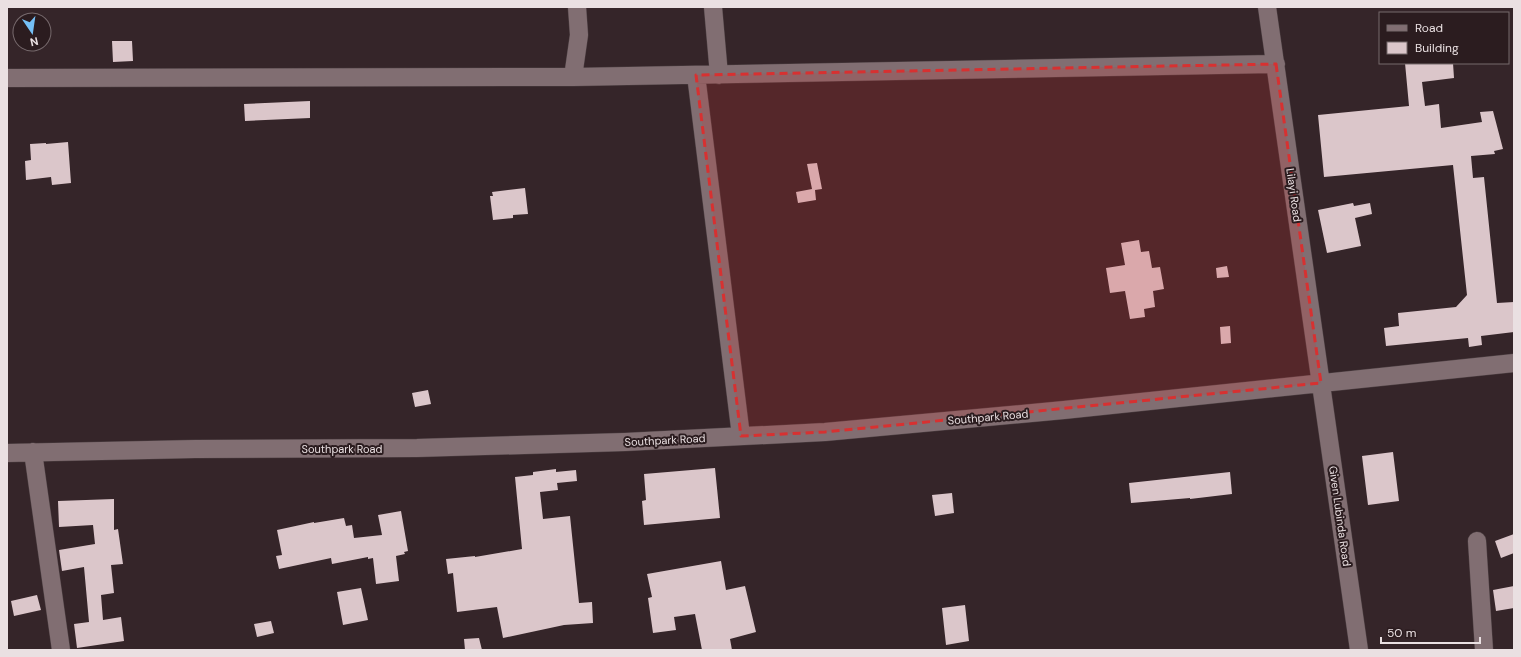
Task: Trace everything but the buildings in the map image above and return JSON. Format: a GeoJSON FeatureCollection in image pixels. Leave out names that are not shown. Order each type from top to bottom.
{"type":"FeatureCollection","features":[{"type":"Feature","properties":{"kind":"street"},"geometry":{"type":"LineString","coordinates":[[573,77],[579,35],[577,7]]}},
{"type":"Feature","properties":{"kind":"street"},"geometry":{"type":"LineString","coordinates":[[714,7],[719,74]]}},
{"type":"Feature","properties":{"kind":"street","name":"Lilayi Road"},"geometry":{"type":"LineString","coordinates":[[1267,7],[1321,383]]}},
{"type":"Feature","properties":{"kind":"street"},"geometry":{"type":"LineString","coordinates":[[7,78],[196,76],[573,77],[1276,64]]}},
{"type":"Feature","properties":{"kind":"street"},"geometry":{"type":"LineString","coordinates":[[696,75],[741,436]]}},
{"type":"Feature","properties":{"kind":"street","name":"Southpark Road"},"geometry":{"type":"LineString","coordinates":[[7,453],[195,449],[416,448],[625,442],[841,431],[1064,410],[1514,363]]}},
{"type":"Feature","properties":{"kind":"street","name":"Given Lubinda Road"},"geometry":{"type":"LineString","coordinates":[[1321,383],[1359,650]]}},
{"type":"Feature","properties":{"kind":"street"},"geometry":{"type":"LineString","coordinates":[[33,452],[61,650]]}},
{"type":"Feature","properties":{"kind":"street"},"geometry":{"type":"LineString","coordinates":[[1477,541],[1484,650]]}},
{"type":"Feature","properties":{"kind":"highlighted area"},"geometry":{"type":"Polygon","coordinates":[[[1276,64],[1321,383],[825,432],[741,436],[696,75],[1276,64]]]}}]}
